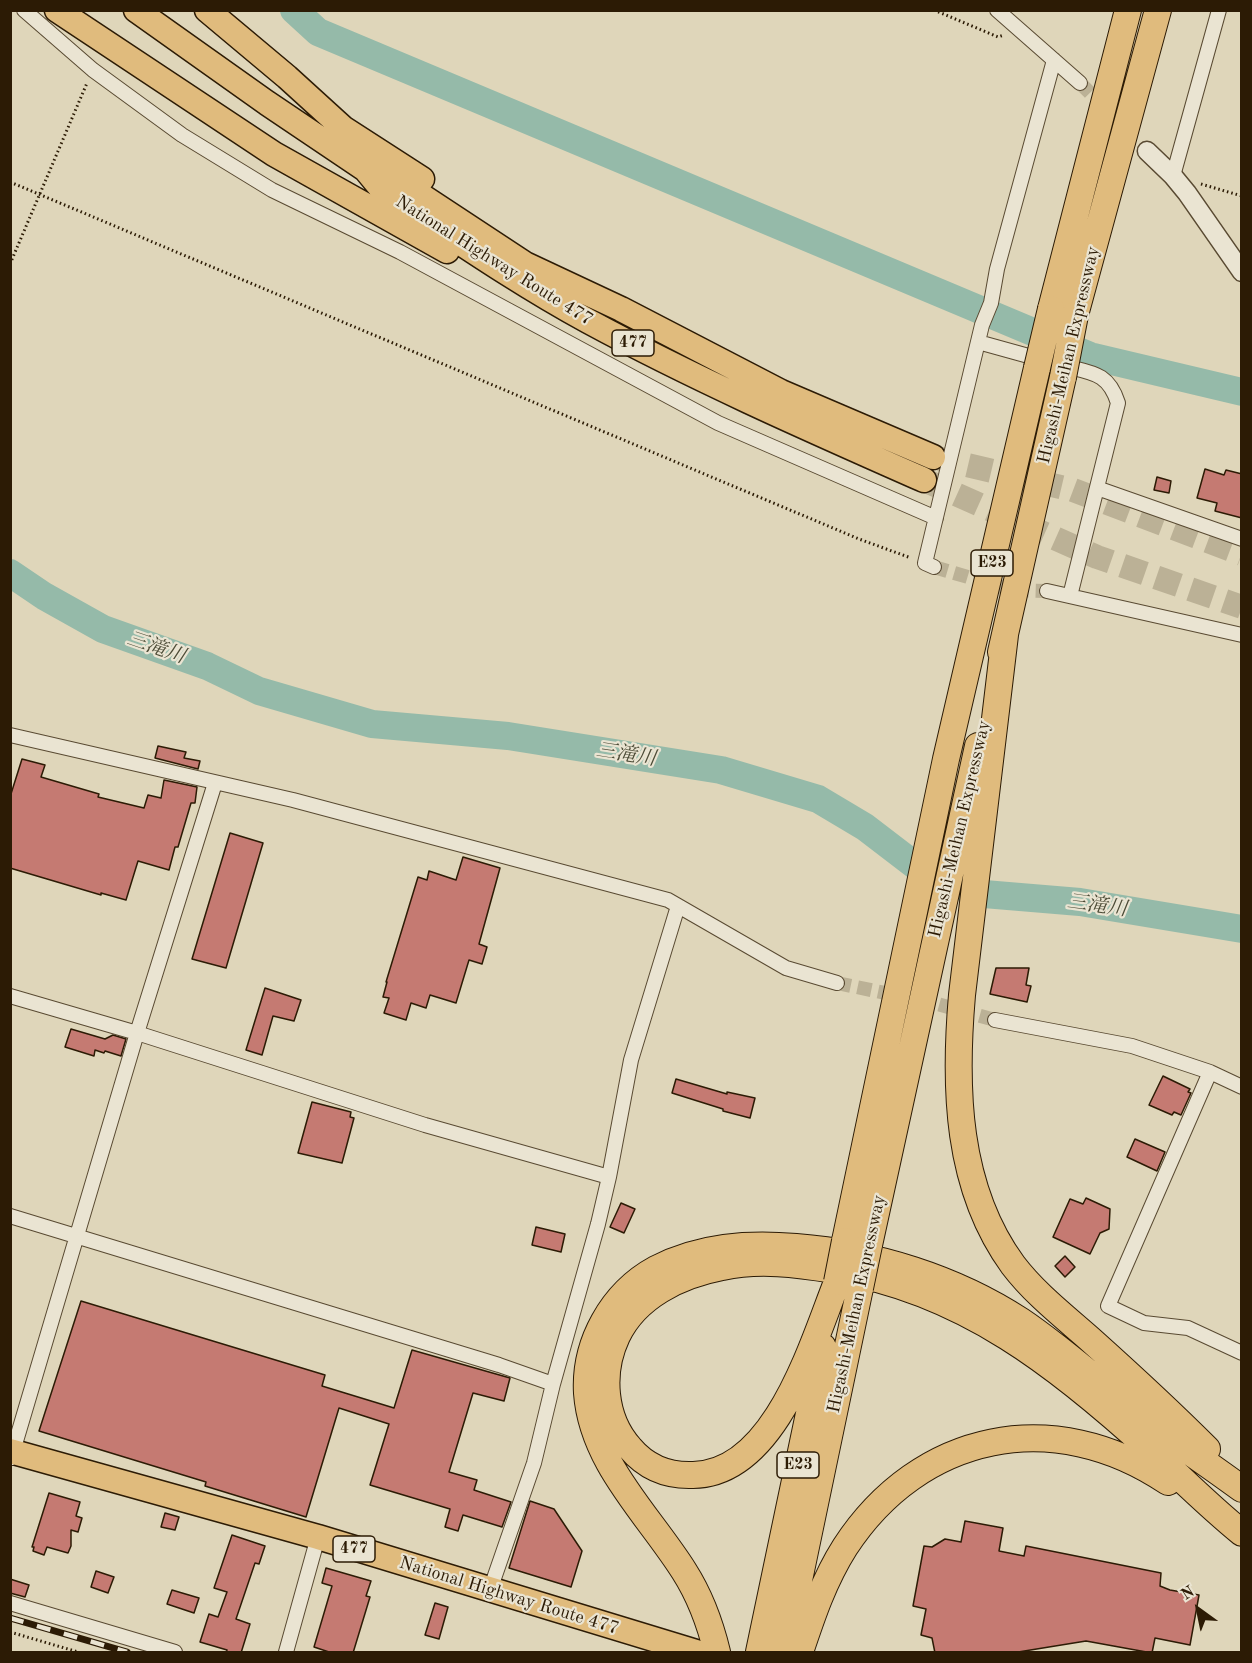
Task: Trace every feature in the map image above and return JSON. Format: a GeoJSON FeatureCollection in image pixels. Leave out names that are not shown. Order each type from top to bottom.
{"type":"FeatureCollection","features":[{"type":"Feature","properties":{"kind":"highway","name":"477"},"geometry":{"type":"LineString","coordinates":[[57,10],[274,154],[558,312],[589,321]]}},
{"type":"Feature","properties":{"kind":"highway","name":"National Highway Route 477"},"geometry":{"type":"LineString","coordinates":[[136,10],[365,169],[399,181],[525,264],[621,309],[781,392],[933,457]]}},
{"type":"Feature","properties":{"kind":"highway","name":"477"},"geometry":{"type":"LineString","coordinates":[[207,10],[287,77],[343,128],[621,309]]}},
{"type":"Feature","properties":{"kind":"highway","name":"Higashi-Meihan Expressway"},"geometry":{"type":"LineString","coordinates":[[767,1651],[849,1285],[915,903],[946,759],[1036,368],[1128,10]]}},
{"type":"Feature","properties":{"kind":"highway","name":"Higashi-Meihan Expressway"},"geometry":{"type":"LineString","coordinates":[[857,1243],[943,905],[981,770],[1005,635],[1075,315],[1158,10]]}},
{"type":"Feature","properties":{"kind":"highway","name":"National Highway Route 477"},"geometry":{"type":"LineString","coordinates":[[365,169],[385,193],[540,294],[776,415],[924,480]]}},
{"type":"Feature","properties":{"kind":"highway"},"geometry":{"type":"LineString","coordinates":[[981,770],[972,913],[957,1048],[962,1134],[975,1190],[999,1244],[1030,1285],[1164,1405],[1242,1484]]}},
{"type":"Feature","properties":{"kind":"highway"},"geometry":{"type":"LineString","coordinates":[[702,1648],[702,1605],[685,1572],[623,1486],[609,1461],[590,1414],[587,1390],[588,1368],[593,1346],[601,1324],[615,1304],[650,1272],[696,1253],[747,1245],[805,1247],[862,1256],[923,1273],[956,1286],[1020,1321],[1095,1377],[1150,1423],[1242,1488]]}},
{"type":"Feature","properties":{"kind":"highway"},"geometry":{"type":"LineString","coordinates":[[849,1285],[811,1349],[769,1431],[754,1449],[738,1461],[721,1470],[702,1475],[681,1476],[661,1471],[645,1462],[630,1448],[619,1433],[611,1417],[606,1396],[610,1352],[618,1334],[643,1302],[684,1277],[732,1265],[761,1263],[850,1272],[908,1287],[961,1309],[1017,1342],[1072,1382],[1237,1530]]}},
{"type":"Feature","properties":{"kind":"highway"},"geometry":{"type":"LineString","coordinates":[[800,1653],[817,1602],[830,1573],[861,1524],[878,1504],[913,1476],[944,1458],[970,1448],[995,1442],[1046,1438],[1098,1447],[1145,1467],[1237,1530]]}},
{"type":"Feature","properties":{"kind":"highway","name":"National Highway Route 477"},"geometry":{"type":"LineString","coordinates":[[11,1454],[318,1537],[489,1590],[702,1648]]}},
{"type":"Feature","properties":{"kind":"street"},"geometry":{"type":"LineString","coordinates":[[24,10],[93,70],[182,135],[272,190],[400,252],[718,423],[936,518]]}},
{"type":"Feature","properties":{"kind":"street"},"geometry":{"type":"LineString","coordinates":[[997,10],[1080,83]]}},
{"type":"Feature","properties":{"kind":"street"},"geometry":{"type":"LineString","coordinates":[[1173,176],[1219,10]]}},
{"type":"Feature","properties":{"kind":"street"},"geometry":{"type":"LineString","coordinates":[[929,565],[936,518],[982,325],[992,303],[997,269],[1054,60]]}},
{"type":"Feature","properties":{"kind":"street"},"geometry":{"type":"LineString","coordinates":[[1147,151],[1173,176],[1242,272]]}},
{"type":"Feature","properties":{"kind":"street"},"geometry":{"type":"LineString","coordinates":[[978,342],[1101,376],[1114,389],[1118,403],[1070,596]]}},
{"type":"Feature","properties":{"kind":"street"},"geometry":{"type":"LineString","coordinates":[[1097,488],[1242,539]]}},
{"type":"Feature","properties":{"kind":"street"},"geometry":{"type":"LineString","coordinates":[[1047,591],[1242,635]]}},
{"type":"Feature","properties":{"kind":"street"},"geometry":{"type":"LineString","coordinates":[[10,735],[292,800],[668,900],[786,968],[837,983]]}},
{"type":"Feature","properties":{"kind":"street"},"geometry":{"type":"LineString","coordinates":[[11,1454],[137,1033],[215,783]]}},
{"type":"Feature","properties":{"kind":"street"},"geometry":{"type":"LineString","coordinates":[[489,1590],[534,1464],[553,1384],[598,1224],[631,1060],[678,906]]}},
{"type":"Feature","properties":{"kind":"street"},"geometry":{"type":"LineString","coordinates":[[10,996],[137,1033],[425,1125],[609,1177]]}},
{"type":"Feature","properties":{"kind":"street"},"geometry":{"type":"LineString","coordinates":[[995,1020],[1132,1046],[1210,1071],[1242,1087]]}},
{"type":"Feature","properties":{"kind":"street"},"geometry":{"type":"LineString","coordinates":[[1210,1071],[1108,1306],[1144,1323],[1188,1328],[1242,1353]]}},
{"type":"Feature","properties":{"kind":"street"},"geometry":{"type":"LineString","coordinates":[[10,1216],[499,1365],[553,1384]]}},
{"type":"Feature","properties":{"kind":"street"},"geometry":{"type":"LineString","coordinates":[[286,1653],[318,1537]]}},
{"type":"Feature","properties":{"kind":"street"},"geometry":{"type":"LineString","coordinates":[[10,1603],[175,1653]]}},
{"type":"Feature","properties":{"kind":"path"},"geometry":{"type":"LineString","coordinates":[[934,10],[998,37],[1020,30]]}},
{"type":"Feature","properties":{"kind":"path"},"geometry":{"type":"LineString","coordinates":[[10,264],[93,70]]}},
{"type":"Feature","properties":{"kind":"path"},"geometry":{"type":"LineString","coordinates":[[1173,176],[1242,196]]}},
{"type":"Feature","properties":{"kind":"path"},"geometry":{"type":"LineString","coordinates":[[10,182],[859,539],[929,565]]}},
{"type":"Feature","properties":{"kind":"path"},"geometry":{"type":"LineString","coordinates":[[10,1632],[78,1653]]}},
{"type":"Feature","properties":{"kind":"building"},"geometry":{"type":"Polygon","coordinates":[[[1205,469],[1224,475],[1226,470],[1242,474],[1242,518],[1215,511],[1217,503],[1197,498],[1205,469]]]}},
{"type":"Feature","properties":{"kind":"building"},"geometry":{"type":"Polygon","coordinates":[[[1157,477],[1171,481],[1169,493],[1154,490],[1157,477]]]}},
{"type":"Feature","properties":{"kind":"building"},"geometry":{"type":"Polygon","coordinates":[[[158,746],[186,752],[184,758],[200,761],[198,769],[155,758],[158,746]]]}},
{"type":"Feature","properties":{"kind":"building"},"geometry":{"type":"Polygon","coordinates":[[[22,759],[45,765],[41,777],[99,794],[98,797],[144,808],[148,795],[161,798],[164,780],[197,787],[195,803],[191,803],[169,870],[138,861],[126,900],[101,893],[101,895],[10,868],[10,797],[22,759]]]}},
{"type":"Feature","properties":{"kind":"building"},"geometry":{"type":"Polygon","coordinates":[[[230,833],[263,843],[226,968],[192,959],[230,833]]]}},
{"type":"Feature","properties":{"kind":"building"},"geometry":{"type":"Polygon","coordinates":[[[463,857],[500,868],[479,944],[487,947],[482,964],[469,960],[456,1003],[430,995],[426,1008],[411,1003],[406,1020],[384,1013],[389,998],[383,997],[386,982],[418,877],[427,880],[429,871],[456,880],[463,857]]]}},
{"type":"Feature","properties":{"kind":"building"},"geometry":{"type":"Polygon","coordinates":[[[996,968],[1029,968],[1026,985],[1031,986],[1027,1002],[990,994],[996,968]]]}},
{"type":"Feature","properties":{"kind":"building"},"geometry":{"type":"Polygon","coordinates":[[[265,988],[301,1000],[294,1021],[273,1016],[262,1055],[246,1050],[265,988]]]}},
{"type":"Feature","properties":{"kind":"building"},"geometry":{"type":"Polygon","coordinates":[[[71,1029],[105,1039],[113,1035],[126,1039],[121,1056],[95,1050],[94,1056],[65,1047],[71,1029]]]}},
{"type":"Feature","properties":{"kind":"building"},"geometry":{"type":"Polygon","coordinates":[[[1163,1076],[1190,1089],[1188,1092],[1191,1093],[1181,1115],[1174,1112],[1172,1115],[1149,1105],[1163,1076]]]}},
{"type":"Feature","properties":{"kind":"building"},"geometry":{"type":"Polygon","coordinates":[[[676,1079],[727,1094],[727,1092],[755,1098],[750,1118],[672,1093],[676,1079]]]}},
{"type":"Feature","properties":{"kind":"building"},"geometry":{"type":"Polygon","coordinates":[[[312,1102],[351,1112],[350,1117],[354,1118],[342,1163],[298,1153],[312,1102]]]}},
{"type":"Feature","properties":{"kind":"building"},"geometry":{"type":"Polygon","coordinates":[[[1135,1139],[1165,1152],[1157,1171],[1127,1157],[1135,1139]]]}},
{"type":"Feature","properties":{"kind":"building"},"geometry":{"type":"Polygon","coordinates":[[[1086,1198],[1110,1209],[1109,1229],[1100,1233],[1090,1254],[1053,1237],[1070,1199],[1083,1204],[1086,1198]]]}},
{"type":"Feature","properties":{"kind":"building"},"geometry":{"type":"Polygon","coordinates":[[[621,1203],[635,1209],[624,1233],[610,1227],[621,1203]]]}},
{"type":"Feature","properties":{"kind":"building"},"geometry":{"type":"Polygon","coordinates":[[[536,1227],[565,1234],[561,1252],[532,1245],[536,1227]]]}},
{"type":"Feature","properties":{"kind":"building"},"geometry":{"type":"Polygon","coordinates":[[[1065,1256],[1075,1267],[1065,1277],[1055,1266],[1065,1256]]]}},
{"type":"Feature","properties":{"kind":"building"},"geometry":{"type":"Polygon","coordinates":[[[81,1301],[325,1375],[322,1386],[394,1408],[412,1350],[510,1378],[504,1401],[473,1393],[449,1472],[477,1480],[474,1490],[511,1502],[502,1527],[463,1515],[458,1531],[445,1527],[450,1509],[370,1485],[389,1424],[339,1408],[306,1517],[205,1486],[206,1482],[39,1431],[81,1301]]]}},
{"type":"Feature","properties":{"kind":"building"},"geometry":{"type":"Polygon","coordinates":[[[49,1493],[80,1502],[76,1516],[82,1518],[78,1532],[71,1530],[71,1546],[68,1553],[47,1547],[44,1555],[33,1551],[34,1547],[32,1547],[49,1493]]]}},
{"type":"Feature","properties":{"kind":"building"},"geometry":{"type":"Polygon","coordinates":[[[530,1501],[554,1509],[582,1551],[571,1587],[509,1568],[530,1501]]]}},
{"type":"Feature","properties":{"kind":"building"},"geometry":{"type":"Polygon","coordinates":[[[165,1513],[179,1517],[175,1530],[161,1527],[165,1513]]]}},
{"type":"Feature","properties":{"kind":"building"},"geometry":{"type":"Polygon","coordinates":[[[965,1521],[1003,1528],[999,1551],[1024,1556],[1026,1546],[1161,1573],[1160,1586],[1199,1595],[1190,1645],[1155,1638],[1152,1653],[1086,1641],[1012,1653],[935,1653],[932,1638],[921,1635],[926,1609],[913,1606],[924,1546],[932,1547],[945,1539],[961,1542],[965,1521]]]}},
{"type":"Feature","properties":{"kind":"building"},"geometry":{"type":"Polygon","coordinates":[[[232,1535],[265,1546],[259,1564],[255,1563],[236,1619],[250,1624],[241,1653],[226,1653],[227,1650],[200,1642],[209,1614],[218,1617],[227,1592],[214,1588],[232,1535]]]}},
{"type":"Feature","properties":{"kind":"building"},"geometry":{"type":"Polygon","coordinates":[[[326,1568],[371,1581],[366,1596],[370,1597],[353,1653],[332,1653],[314,1647],[332,1586],[322,1583],[326,1568]]]}},
{"type":"Feature","properties":{"kind":"building"},"geometry":{"type":"Polygon","coordinates":[[[96,1571],[114,1577],[108,1593],[91,1587],[96,1571]]]}},
{"type":"Feature","properties":{"kind":"building"},"geometry":{"type":"Polygon","coordinates":[[[10,1579],[29,1585],[25,1597],[10,1593],[10,1579]]]}},
{"type":"Feature","properties":{"kind":"building"},"geometry":{"type":"Polygon","coordinates":[[[172,1590],[199,1598],[194,1613],[167,1604],[172,1590]]]}},
{"type":"Feature","properties":{"kind":"building"},"geometry":{"type":"Polygon","coordinates":[[[435,1603],[448,1607],[439,1639],[425,1635],[435,1603]]]}},
{"type":"Feature","properties":{"kind":"waterway"},"geometry":{"type":"LineString","coordinates":[[294,10],[318,32],[1090,356],[1242,392]]}},
{"type":"Feature","properties":{"kind":"waterway","name":"三滝川"},"geometry":{"type":"LineString","coordinates":[[10,573],[44,596],[103,629],[207,666],[259,691],[372,724],[508,736],[721,770],[818,799],[865,827],[929,876],[984,894],[1080,902],[1242,929]]}},
{"type":"Feature","properties":{"kind":"tunnel"},"geometry":{"type":"LineString","coordinates":[[1080,83],[1106,109]]}},
{"type":"Feature","properties":{"kind":"tunnel"},"geometry":{"type":"LineString","coordinates":[[933,457],[1073,490],[1242,554]]}},
{"type":"Feature","properties":{"kind":"tunnel"},"geometry":{"type":"LineString","coordinates":[[924,480],[1097,557],[1242,607]]}},
{"type":"Feature","properties":{"kind":"tunnel"},"geometry":{"type":"LineString","coordinates":[[934,567],[1012,590],[1047,591]]}},
{"type":"Feature","properties":{"kind":"tunnel"},"geometry":{"type":"LineString","coordinates":[[837,983],[900,996]]}},
{"type":"Feature","properties":{"kind":"tunnel"},"geometry":{"type":"LineString","coordinates":[[919,999],[995,1020]]}},
{"type":"Feature","properties":{"kind":"railway"},"geometry":{"type":"LineString","coordinates":[[10,1618],[127,1652]]}}]}
